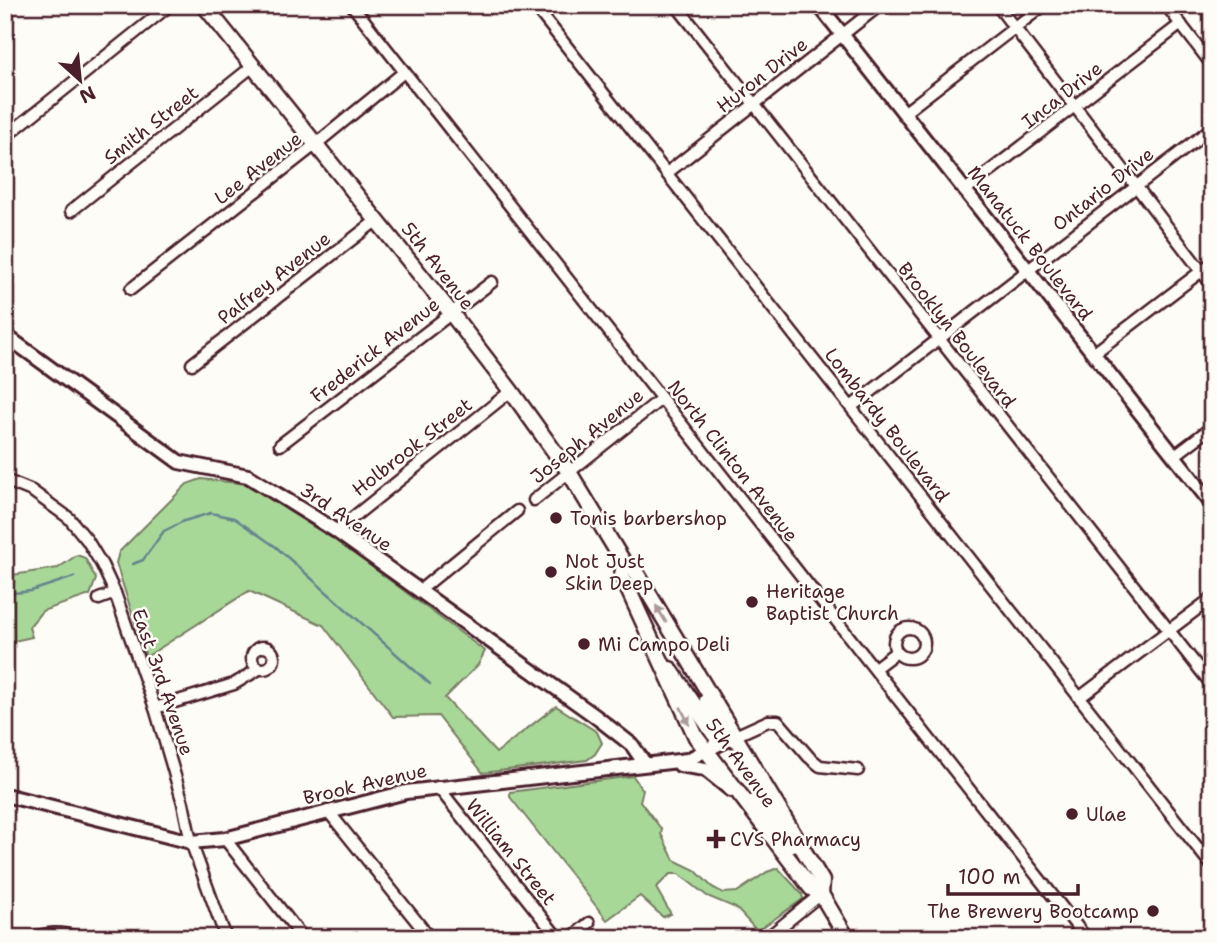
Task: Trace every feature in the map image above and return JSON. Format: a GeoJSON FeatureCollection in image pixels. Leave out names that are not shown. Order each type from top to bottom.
{"type":"FeatureCollection","features":[{"type":"Feature","properties":{"kind":"main road","name":"5th Avenue"},"geometry":{"type":"LineString","coordinates":[[204,5],[452,313],[569,472],[624,563],[634,569],[822,881],[821,894]]}},
{"type":"Feature","properties":{"kind":"main road","name":"5th Avenue"},"geometry":{"type":"LineString","coordinates":[[624,563],[622,576],[696,737],[811,888],[821,894],[847,938]]}},
{"type":"Feature","properties":{"kind":"main road"},"geometry":{"type":"LineString","coordinates":[[654,649],[719,738],[735,736]]}},
{"type":"Feature","properties":{"kind":"main road"},"geometry":{"type":"LineString","coordinates":[[707,751],[721,756],[780,831],[813,867]]}},
{"type":"Feature","properties":{"kind":"street"},"geometry":{"type":"LineString","coordinates":[[5,10],[11,5]]}},
{"type":"Feature","properties":{"kind":"street"},"geometry":{"type":"LineString","coordinates":[[5,137],[170,5]]}},
{"type":"Feature","properties":{"kind":"street","name":"North Clinton Avenue"},"geometry":{"type":"LineString","coordinates":[[352,5],[1086,938]]}},
{"type":"Feature","properties":{"kind":"street","name":"Lombardy Boulevard"},"geometry":{"type":"LineString","coordinates":[[534,5],[1212,866]]}},
{"type":"Feature","properties":{"kind":"street","name":"Brooklyn Boulevard"},"geometry":{"type":"LineString","coordinates":[[676,5],[1212,685]]}},
{"type":"Feature","properties":{"kind":"street","name":"Manatuck Boulevard"},"geometry":{"type":"LineString","coordinates":[[819,5],[1212,504]]}},
{"type":"Feature","properties":{"kind":"street","name":"Huron Drive"},"geometry":{"type":"LineString","coordinates":[[667,173],[880,5]]}},
{"type":"Feature","properties":{"kind":"street"},"geometry":{"type":"LineString","coordinates":[[997,5],[1212,285]]}},
{"type":"Feature","properties":{"kind":"street"},"geometry":{"type":"LineString","coordinates":[[904,113],[1044,5]]}},
{"type":"Feature","properties":{"kind":"street"},"geometry":{"type":"LineString","coordinates":[[1167,5],[1212,65]]}},
{"type":"Feature","properties":{"kind":"street","name":"Inca Drive"},"geometry":{"type":"LineString","coordinates":[[964,191],[1181,24]]}},
{"type":"Feature","properties":{"kind":"street","name":"Smith Street"},"geometry":{"type":"LineString","coordinates":[[71,211],[253,66]]}},
{"type":"Feature","properties":{"kind":"street","name":"Lee Avenue"},"geometry":{"type":"LineString","coordinates":[[131,289],[404,72]]}},
{"type":"Feature","properties":{"kind":"street","name":"Ontario Drive"},"geometry":{"type":"LineString","coordinates":[[851,407],[1212,128]]}},
{"type":"Feature","properties":{"kind":"street","name":"Palfrey Avenue"},"geometry":{"type":"LineString","coordinates":[[192,364],[377,220]]}},
{"type":"Feature","properties":{"kind":"street"},"geometry":{"type":"LineString","coordinates":[[1093,354],[1212,263]]}},
{"type":"Feature","properties":{"kind":"street","name":"Frederick Avenue"},"geometry":{"type":"LineString","coordinates":[[280,445],[492,282]]}},
{"type":"Feature","properties":{"kind":"street","name":"3rd Avenue"},"geometry":{"type":"LineString","coordinates":[[5,335],[179,462],[248,475],[336,531],[604,723],[632,745],[645,764]]}},
{"type":"Feature","properties":{"kind":"street","name":"Holbrook Street"},"geometry":{"type":"LineString","coordinates":[[336,531],[511,391]]}},
{"type":"Feature","properties":{"kind":"street","name":"Joseph Avenue"},"geometry":{"type":"LineString","coordinates":[[534,500],[662,398]]}},
{"type":"Feature","properties":{"kind":"street"},"geometry":{"type":"LineString","coordinates":[[1174,456],[1212,427]]}},
{"type":"Feature","properties":{"kind":"street","name":"East 3rd Avenue"},"geometry":{"type":"LineString","coordinates":[[5,480],[32,491],[69,518],[87,540],[115,593],[155,708],[183,803],[191,842],[226,938]]}},
{"type":"Feature","properties":{"kind":"street"},"geometry":{"type":"LineString","coordinates":[[419,591],[517,511]]}},
{"type":"Feature","properties":{"kind":"street"},"geometry":{"type":"LineString","coordinates":[[99,599],[115,593]]}},
{"type":"Feature","properties":{"kind":"street"},"geometry":{"type":"LineString","coordinates":[[1079,698],[1212,598]]}},
{"type":"Feature","properties":{"kind":"street"},"geometry":{"type":"LineString","coordinates":[[875,668],[896,652]]}},
{"type":"Feature","properties":{"kind":"street"},"geometry":{"type":"LineString","coordinates":[[690,662],[696,682],[719,726],[719,738],[707,751]]}},
{"type":"Feature","properties":{"kind":"street"},"geometry":{"type":"LineString","coordinates":[[155,708],[234,684],[259,669]]}},
{"type":"Feature","properties":{"kind":"street"},"geometry":{"type":"LineString","coordinates":[[735,736],[768,720],[778,721],[809,757],[820,765],[858,770]]}},
{"type":"Feature","properties":{"kind":"street","name":"Brook Avenue"},"geometry":{"type":"LineString","coordinates":[[5,795],[191,842],[225,839],[370,799],[438,787],[687,760],[735,736]]}},
{"type":"Feature","properties":{"kind":"street"},"geometry":{"type":"LineString","coordinates":[[662,763],[705,769],[748,805]]}},
{"type":"Feature","properties":{"kind":"street","name":"William Street"},"geometry":{"type":"LineString","coordinates":[[438,787],[558,938]]}},
{"type":"Feature","properties":{"kind":"street"},"geometry":{"type":"LineString","coordinates":[[328,811],[430,938]]}},
{"type":"Feature","properties":{"kind":"street"},"geometry":{"type":"LineString","coordinates":[[225,839],[303,938]]}},
{"type":"Feature","properties":{"kind":"street"},"geometry":{"type":"LineString","coordinates":[[767,938],[821,894]]}},
{"type":"Feature","properties":{"kind":"street"},"geometry":{"type":"LineString","coordinates":[[571,938],[589,923]]}},
{"type":"Feature","properties":{"kind":"street"},"geometry":{"type":"LineString","coordinates":[[30,938],[46,933],[66,933],[79,938]]}},
{"type":"Feature","properties":{"kind":"green space"},"geometry":{"type":"Polygon","coordinates":[[[201,479],[247,484],[262,491],[329,535],[485,651],[478,665],[445,698],[496,753],[556,706],[597,732],[602,743],[595,754],[587,760],[483,773],[438,716],[393,717],[323,625],[249,591],[146,657],[116,563],[119,552],[187,484],[201,479]]]}},
{"type":"Feature","properties":{"kind":"green space"},"geometry":{"type":"Polygon","coordinates":[[[77,555],[85,558],[96,579],[90,595],[42,611],[29,627],[32,637],[5,643],[5,576],[58,568],[77,555]]]}},
{"type":"Feature","properties":{"kind":"green space"},"geometry":{"type":"Polygon","coordinates":[[[633,776],[643,790],[640,801],[662,830],[661,834],[674,860],[695,870],[712,887],[723,893],[737,892],[767,872],[778,868],[802,894],[803,899],[757,931],[736,908],[707,896],[679,874],[670,874],[656,888],[671,914],[663,917],[640,896],[607,920],[510,797],[510,792],[633,776]]]}},
{"type":"Feature","properties":{"kind":"waterway"},"geometry":{"type":"LineString","coordinates":[[133,564],[143,560],[164,531],[184,521],[211,513],[234,518],[276,547],[430,684]]}},
{"type":"Feature","properties":{"kind":"waterway"},"geometry":{"type":"LineString","coordinates":[[5,594],[31,591],[74,577]]}},
{"type":"Feature","properties":{"kind":"place","name":"Tonis barbershop"},"geometry":{"type":"Point","coordinates":[556,518]}},
{"type":"Feature","properties":{"kind":"place","name":"Not Just Skin Deep"},"geometry":{"type":"Point","coordinates":[551,572]}},
{"type":"Feature","properties":{"kind":"place","name":"Heritage Baptist Church"},"geometry":{"type":"Point","coordinates":[752,602]}},
{"type":"Feature","properties":{"kind":"place","name":"Mi Campo Deli"},"geometry":{"type":"Point","coordinates":[584,644]}},
{"type":"Feature","properties":{"kind":"place","name":"Ulae"},"geometry":{"type":"Point","coordinates":[1072,814]}},
{"type":"Feature","properties":{"kind":"place","name":"CVS Pharmacy"},"geometry":{"type":"Point","coordinates":[716,839]}},
{"type":"Feature","properties":{"kind":"place","name":"The Brewery Bootcamp"},"geometry":{"type":"Point","coordinates":[1153,911]}}]}
